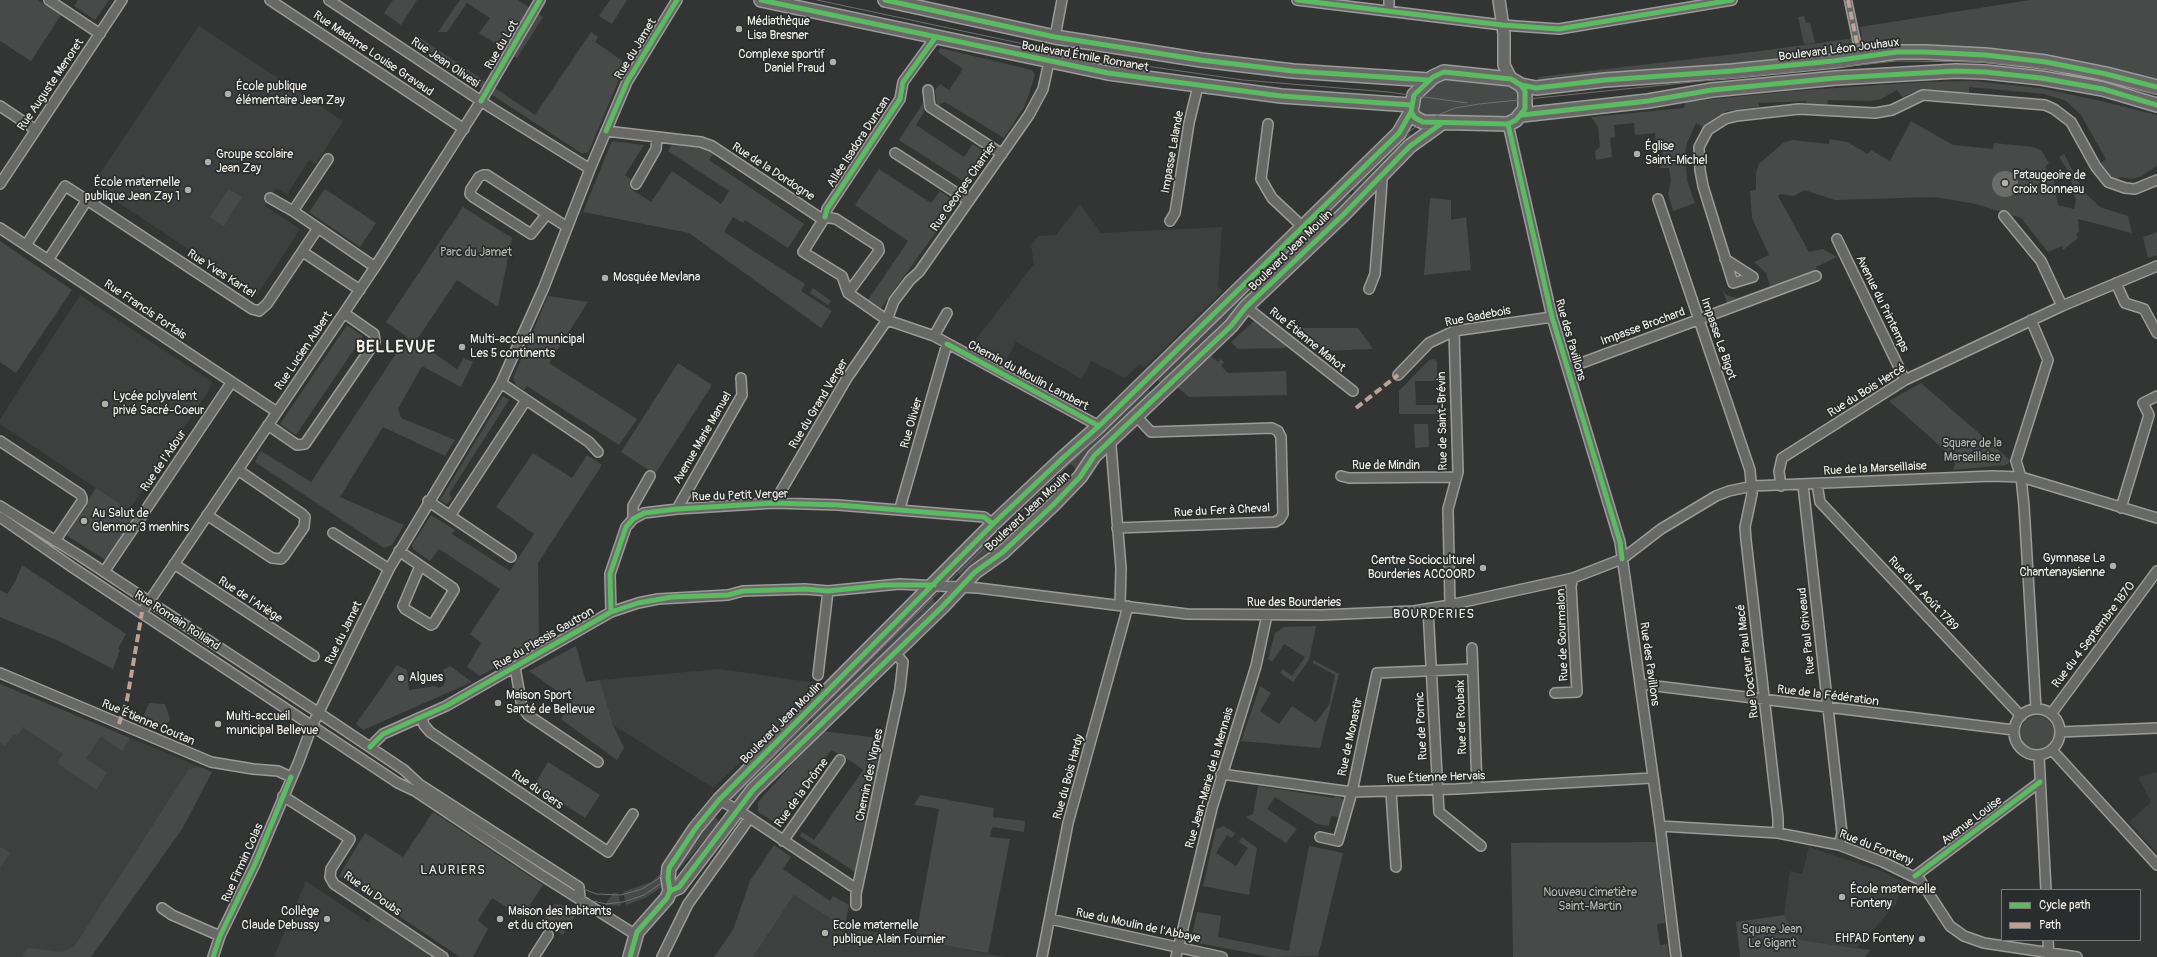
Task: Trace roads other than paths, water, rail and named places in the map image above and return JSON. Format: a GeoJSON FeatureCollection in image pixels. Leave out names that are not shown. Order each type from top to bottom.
{"type":"FeatureCollection","features":[{"type":"Feature","properties":{"kind":"main road","name":"Boulevard Émile Romanet"},"geometry":{"type":"LineString","coordinates":[[761,0],[1048,62],[1198,86],[1411,109]]}},
{"type":"Feature","properties":{"kind":"main road","name":"Boulevard Émile Romanet"},"geometry":{"type":"LineString","coordinates":[[885,0],[1054,37],[1201,60],[1293,71],[1429,80]]}},
{"type":"Feature","properties":{"kind":"main road","name":"Boulevard Léon Jouhaux"},"geometry":{"type":"LineString","coordinates":[[1429,80],[1438,73],[1444,72],[1516,82],[1536,88],[1605,80],[1725,72],[1833,62],[1897,52],[1925,52],[1985,55],[2046,62],[2106,74],[2157,87]]}},
{"type":"Feature","properties":{"kind":"main road"},"geometry":{"type":"LineString","coordinates":[[1411,109],[1415,118],[1423,122],[1508,124],[1522,115],[1648,101],[1712,90],[1836,78],[1956,71],[1985,72],[2041,78],[2103,89],[2157,105]]}},
{"type":"Feature","properties":{"kind":"main road","name":"Boulevard Jean Moulin"},"geometry":{"type":"LineString","coordinates":[[670,891],[668,878],[670,868],[695,829],[719,800],[993,524],[1064,457],[1100,426],[1399,133],[1411,109],[1414,95],[1429,80]]}},
{"type":"Feature","properties":{"kind":"main road"},"geometry":{"type":"LineString","coordinates":[[1516,82],[1525,91],[1527,104],[1522,115]]}},
{"type":"Feature","properties":{"kind":"main road","name":"Boulevard Jean Moulin"},"geometry":{"type":"LineString","coordinates":[[636,934],[658,911],[670,891],[679,887],[753,790],[895,653],[975,572],[1003,552],[1053,505],[1080,477],[1094,456],[1231,326],[1246,307],[1344,214],[1379,176],[1410,146],[1442,123]]}},
{"type":"Feature","properties":{"kind":"main road"},"geometry":{"type":"LineString","coordinates":[[630,957],[636,934]]}},
{"type":"Feature","properties":{"kind":"street"},"geometry":{"type":"LineString","coordinates":[[49,0],[100,34]]}},
{"type":"Feature","properties":{"kind":"street","name":"Rue Auguste Menoret"},"geometry":{"type":"LineString","coordinates":[[0,184],[122,0]]}},
{"type":"Feature","properties":{"kind":"street","name":"Rue Madame Louise Gravaud"},"geometry":{"type":"LineString","coordinates":[[270,0],[464,129]]}},
{"type":"Feature","properties":{"kind":"street","name":"Rue Jean Olivesi"},"geometry":{"type":"LineString","coordinates":[[329,0],[481,101],[590,169]]}},
{"type":"Feature","properties":{"kind":"street","name":"Rue du Lot"},"geometry":{"type":"LineString","coordinates":[[481,101],[540,0]]}},
{"type":"Feature","properties":{"kind":"street","name":"Rue du Jamet"},"geometry":{"type":"LineString","coordinates":[[312,726],[388,569],[500,383],[544,287],[590,169],[627,82],[677,0]]}},
{"type":"Feature","properties":{"kind":"street"},"geometry":{"type":"LineString","coordinates":[[1054,37],[1062,0]]}},
{"type":"Feature","properties":{"kind":"street"},"geometry":{"type":"LineString","coordinates":[[1297,0],[1502,26],[1559,29],[1732,0]]}},
{"type":"Feature","properties":{"kind":"street"},"geometry":{"type":"LineString","coordinates":[[1389,0],[1389,11]]}},
{"type":"Feature","properties":{"kind":"street"},"geometry":{"type":"LineString","coordinates":[[1483,77],[1498,64],[1502,52],[1504,34],[1499,0]]}},
{"type":"Feature","properties":{"kind":"street"},"geometry":{"type":"LineString","coordinates":[[1848,0],[1857,43]]}},
{"type":"Feature","properties":{"kind":"street","name":"Allée Isadora Duncan"},"geometry":{"type":"LineString","coordinates":[[825,217],[826,209],[900,99],[903,82],[935,38]]}},
{"type":"Feature","properties":{"kind":"street"},"geometry":{"type":"LineString","coordinates":[[1502,52],[1504,65],[1516,82]]}},
{"type":"Feature","properties":{"kind":"street","name":"Rue Georges Charrier"},"geometry":{"type":"LineString","coordinates":[[887,320],[894,301],[910,280],[919,272],[1029,115],[1043,89],[1048,62]]}},
{"type":"Feature","properties":{"kind":"street","name":"Impasse Lalande"},"geometry":{"type":"LineString","coordinates":[[1170,221],[1175,213],[1189,123],[1198,86]]}},
{"type":"Feature","properties":{"kind":"street"},"geometry":{"type":"LineString","coordinates":[[928,90],[930,107],[1002,154]]}},
{"type":"Feature","properties":{"kind":"street"},"geometry":{"type":"LineString","coordinates":[[1726,258],[1703,186],[1700,170],[1699,147],[1708,130],[1725,119],[1737,116],[1799,109],[1874,113],[1892,110],[1923,95],[2044,105],[2054,109],[2071,122],[2096,167],[2108,182],[2124,188],[2135,189],[2157,180]]}},
{"type":"Feature","properties":{"kind":"street","name":"Rue Lucien Aubert"},"geometry":{"type":"LineString","coordinates":[[142,612],[360,290],[481,101]]}},
{"type":"Feature","properties":{"kind":"street"},"geometry":{"type":"LineString","coordinates":[[0,106],[36,130]]}},
{"type":"Feature","properties":{"kind":"street"},"geometry":{"type":"LineString","coordinates":[[1268,124],[1261,179],[1272,198],[1304,227]]}},
{"type":"Feature","properties":{"kind":"street","name":"Rue des Pavillons"},"geometry":{"type":"LineString","coordinates":[[1508,124],[1552,317],[1620,542],[1652,778],[1660,826],[1676,957]]}},
{"type":"Feature","properties":{"kind":"street","name":"Rue de la Dordogne"},"geometry":{"type":"LineString","coordinates":[[606,131],[701,142],[712,146],[819,217],[836,219],[878,246],[879,251],[848,293]]}},
{"type":"Feature","properties":{"kind":"street"},"geometry":{"type":"LineString","coordinates":[[636,184],[656,149],[657,138]]}},
{"type":"Feature","properties":{"kind":"street"},"geometry":{"type":"LineString","coordinates":[[895,153],[969,201]]}},
{"type":"Feature","properties":{"kind":"street"},"geometry":{"type":"LineString","coordinates":[[293,211],[328,159]]}},
{"type":"Feature","properties":{"kind":"street"},"geometry":{"type":"LineString","coordinates":[[547,214],[531,234],[473,197],[470,194],[471,190],[479,177],[483,175],[487,176],[547,214],[567,227]]}},
{"type":"Feature","properties":{"kind":"street"},"geometry":{"type":"LineString","coordinates":[[1370,289],[1374,274],[1381,196],[1382,180],[1379,176]]}},
{"type":"Feature","properties":{"kind":"street"},"geometry":{"type":"LineString","coordinates":[[26,245],[65,186],[87,200],[48,260]]}},
{"type":"Feature","properties":{"kind":"street"},"geometry":{"type":"LineString","coordinates":[[270,198],[293,211],[375,267]]}},
{"type":"Feature","properties":{"kind":"street","name":"Impasse Le Bigot"},"geometry":{"type":"LineString","coordinates":[[1658,199],[1749,467],[1753,486]]}},
{"type":"Feature","properties":{"kind":"street","name":"Rue Yves Kartel"},"geometry":{"type":"LineString","coordinates":[[87,200],[252,309],[259,311],[267,304],[318,228]]}},
{"type":"Feature","properties":{"kind":"street"},"geometry":{"type":"LineString","coordinates":[[2004,216],[2041,261],[2062,306]]}},
{"type":"Feature","properties":{"kind":"street"},"geometry":{"type":"LineString","coordinates":[[825,217],[803,252],[842,276],[848,293],[887,320]]}},
{"type":"Feature","properties":{"kind":"street","name":"Rue Francis Portais"},"geometry":{"type":"LineString","coordinates":[[0,228],[231,383],[277,412]]}},
{"type":"Feature","properties":{"kind":"street","name":"Avenue du Printemps"},"geometry":{"type":"LineString","coordinates":[[1837,239],[1905,380]]}},
{"type":"Feature","properties":{"kind":"street"},"geometry":{"type":"LineString","coordinates":[[303,252],[360,290]]}},
{"type":"Feature","properties":{"kind":"street","name":"Rue du Bois Hercé"},"geometry":{"type":"LineString","coordinates":[[1781,486],[1780,463],[1782,458],[1905,380],[2031,320],[2157,266]]}},
{"type":"Feature","properties":{"kind":"street","name":"Impasse Brochard"},"geometry":{"type":"LineString","coordinates":[[1568,368],[1816,276]]}},
{"type":"Feature","properties":{"kind":"street"},"geometry":{"type":"LineString","coordinates":[[2116,283],[2125,303],[2144,309],[2157,333]]}},
{"type":"Feature","properties":{"kind":"street","name":"Rue Étienne Mahot"},"geometry":{"type":"LineString","coordinates":[[1246,307],[1353,391]]}},
{"type":"Feature","properties":{"kind":"street"},"geometry":{"type":"LineString","coordinates":[[268,425],[297,445],[306,444],[375,342],[374,334],[344,313]]}},
{"type":"Feature","properties":{"kind":"street"},"geometry":{"type":"LineString","coordinates":[[934,336],[947,313]]}},
{"type":"Feature","properties":{"kind":"street","name":"Rue Gadebois"},"geometry":{"type":"LineString","coordinates":[[1398,374],[1429,343],[1454,331],[1552,317]]}},
{"type":"Feature","properties":{"kind":"street","name":"Chemin du Moulin Lambert"},"geometry":{"type":"LineString","coordinates":[[887,320],[934,336],[1100,426]]}},
{"type":"Feature","properties":{"kind":"street","name":"Rue du Grand Verger"},"geometry":{"type":"LineString","coordinates":[[774,503],[847,378],[887,320]]}},
{"type":"Feature","properties":{"kind":"street"},"geometry":{"type":"LineString","coordinates":[[2031,320],[2048,360],[2016,461],[2021,477],[2036,709]]}},
{"type":"Feature","properties":{"kind":"street","name":"Rue de Saint-Brévin"},"geometry":{"type":"LineString","coordinates":[[1450,605],[1448,509],[1458,472],[1454,331]]}},
{"type":"Feature","properties":{"kind":"street","name":"Rue Olivier"},"geometry":{"type":"LineString","coordinates":[[900,508],[947,344]]}},
{"type":"Feature","properties":{"kind":"street","name":"Avenue Marie Manuel"},"geometry":{"type":"LineString","coordinates":[[677,509],[742,395],[741,378]]}},
{"type":"Feature","properties":{"kind":"street","name":"Rue de l'Adour"},"geometry":{"type":"LineString","coordinates":[[104,572],[231,383]]}},
{"type":"Feature","properties":{"kind":"street"},"geometry":{"type":"LineString","coordinates":[[500,383],[589,442],[598,452]]}},
{"type":"Feature","properties":{"kind":"street"},"geometry":{"type":"LineString","coordinates":[[2121,508],[2153,413],[2143,403],[2157,396]]}},
{"type":"Feature","properties":{"kind":"street"},"geometry":{"type":"LineString","coordinates":[[450,516],[526,400]]}},
{"type":"Feature","properties":{"kind":"street","name":"Rue du Fer à Cheval"},"geometry":{"type":"LineString","coordinates":[[1117,528],[1275,522],[1280,519],[1283,514],[1281,437],[1278,430],[1272,428],[1151,432],[1136,416]]}},
{"type":"Feature","properties":{"kind":"street"},"geometry":{"type":"LineString","coordinates":[[0,441],[80,494],[82,501],[55,541]]}},
{"type":"Feature","properties":{"kind":"street","name":"Rue du Bois Hardy"},"geometry":{"type":"LineString","coordinates":[[1042,957],[1068,823],[1124,606],[1111,446],[1108,442]]}},
{"type":"Feature","properties":{"kind":"street"},"geometry":{"type":"LineString","coordinates":[[207,515],[272,558],[281,559],[284,556],[304,526],[305,518],[302,514],[238,470]]}},
{"type":"Feature","properties":{"kind":"street"},"geometry":{"type":"LineString","coordinates":[[612,612],[610,574],[626,527],[633,519],[633,506],[650,476]]}},
{"type":"Feature","properties":{"kind":"street","name":"Rue de Mindin"},"geometry":{"type":"LineString","coordinates":[[1341,476],[1349,478],[1456,478]]}},
{"type":"Feature","properties":{"kind":"street","name":"Rue de la Marseillaise"},"geometry":{"type":"LineString","coordinates":[[1781,486],[1992,476],[2021,477],[2157,518]]}},
{"type":"Feature","properties":{"kind":"street","name":"Rue du 4 Août 1789"},"geometry":{"type":"LineString","coordinates":[[1817,484],[1820,502],[2020,716]]}},
{"type":"Feature","properties":{"kind":"street","name":"Rue Paul Griveaud"},"geometry":{"type":"LineString","coordinates":[[1803,485],[1842,833],[1839,846]]}},
{"type":"Feature","properties":{"kind":"street"},"geometry":{"type":"LineString","coordinates":[[1622,559],[1661,529],[1704,503],[1728,491],[1753,486],[1781,486]]}},
{"type":"Feature","properties":{"kind":"street","name":"Rue Docteur Paul Macé"},"geometry":{"type":"LineString","coordinates":[[1753,486],[1745,527],[1778,818],[1778,833]]}},
{"type":"Feature","properties":{"kind":"street"},"geometry":{"type":"LineString","coordinates":[[428,501],[511,557]]}},
{"type":"Feature","properties":{"kind":"street","name":"Rue du Petit Verger"},"geometry":{"type":"LineString","coordinates":[[633,519],[644,513],[677,509],[774,503],[900,508],[984,517],[993,524]]}},
{"type":"Feature","properties":{"kind":"street"},"geometry":{"type":"LineString","coordinates":[[0,506],[32,533]]}},
{"type":"Feature","properties":{"kind":"street"},"geometry":{"type":"LineString","coordinates":[[0,517],[32,533]]}},
{"type":"Feature","properties":{"kind":"street","name":"Rue Romain Rolland"},"geometry":{"type":"LineString","coordinates":[[32,533],[55,541],[319,713],[404,770],[417,787]]}},
{"type":"Feature","properties":{"kind":"street","name":"Rue Romain Rolland"},"geometry":{"type":"LineString","coordinates":[[32,533],[72,567],[398,783],[417,787]]}},
{"type":"Feature","properties":{"kind":"street"},"geometry":{"type":"LineString","coordinates":[[333,534],[388,569]]}},
{"type":"Feature","properties":{"kind":"street"},"geometry":{"type":"LineString","coordinates":[[399,551],[454,590],[433,624],[430,625],[405,609],[403,606],[420,566]]}},
{"type":"Feature","properties":{"kind":"street","name":"Rue des Bourderies"},"geometry":{"type":"LineString","coordinates":[[934,585],[1187,614],[1267,615],[1380,613],[1428,609],[1573,578],[1622,559]]}},
{"type":"Feature","properties":{"kind":"street","name":"Rue de l'Ariège"},"geometry":{"type":"LineString","coordinates":[[174,564],[314,656]]}},
{"type":"Feature","properties":{"kind":"street","name":"Rue du 4 Septembre 1870"},"geometry":{"type":"LineString","coordinates":[[2051,714],[2157,571]]}},
{"type":"Feature","properties":{"kind":"street","name":"Rue de Gourmalon"},"geometry":{"type":"LineString","coordinates":[[1555,693],[1577,692],[1572,586],[1573,578]]}},
{"type":"Feature","properties":{"kind":"street","name":"Rue du Plessis Gautron"},"geometry":{"type":"LineString","coordinates":[[370,747],[383,734],[463,697],[612,612],[638,603],[672,597],[728,595],[743,591],[805,589],[828,591],[884,585],[934,585]]}},
{"type":"Feature","properties":{"kind":"street"},"geometry":{"type":"LineString","coordinates":[[818,675],[828,591]]}},
{"type":"Feature","properties":{"kind":"street","name":"Rue de Pornic"},"geometry":{"type":"LineString","coordinates":[[1428,609],[1438,812],[1481,846]]}},
{"type":"Feature","properties":{"kind":"street","name":"Rue Jean-Marie de la Mennais"},"geometry":{"type":"LineString","coordinates":[[1177,952],[1221,774],[1256,666],[1267,615]]}},
{"type":"Feature","properties":{"kind":"street","name":"Rue de Roubaix"},"geometry":{"type":"LineString","coordinates":[[1472,648],[1477,788]]}},
{"type":"Feature","properties":{"kind":"street","name":"Chemin des Vignes"},"geometry":{"type":"LineString","coordinates":[[856,905],[856,894],[900,689],[903,662],[895,653]]}},
{"type":"Feature","properties":{"kind":"street"},"geometry":{"type":"LineString","coordinates":[[515,667],[522,707],[528,715],[598,762]]}},
{"type":"Feature","properties":{"kind":"street","name":"Rue de Roubaix"},"geometry":{"type":"LineString","coordinates":[[1431,670],[1472,669]]}},
{"type":"Feature","properties":{"kind":"street","name":"Rue de Monastir"},"geometry":{"type":"LineString","coordinates":[[1320,837],[1338,840],[1352,792],[1377,673],[1431,670]]}},
{"type":"Feature","properties":{"kind":"street","name":"Rue Étienne Coutan"},"geometry":{"type":"LineString","coordinates":[[0,673],[211,762],[253,769],[278,771],[292,777]]}},
{"type":"Feature","properties":{"kind":"street","name":"Rue de la Fédération"},"geometry":{"type":"LineString","coordinates":[[1640,684],[2014,730]]}},
{"type":"Feature","properties":{"kind":"street"},"geometry":{"type":"LineString","coordinates":[[2036,709],[2051,714],[2058,722],[2060,732],[2058,743],[2052,750],[2039,756],[2027,754],[2015,741],[2014,730],[2020,716],[2036,709]]}},
{"type":"Feature","properties":{"kind":"street","name":"Rue du Gers"},"geometry":{"type":"LineString","coordinates":[[422,717],[424,725],[430,732],[608,852],[633,814]]}},
{"type":"Feature","properties":{"kind":"street","name":"Rue Firmin Colas"},"geometry":{"type":"LineString","coordinates":[[213,957],[220,936],[255,864],[312,726]]}},
{"type":"Feature","properties":{"kind":"street"},"geometry":{"type":"LineString","coordinates":[[2060,732],[2157,728]]}},
{"type":"Feature","properties":{"kind":"street"},"geometry":{"type":"LineString","coordinates":[[2052,750],[2157,865]]}},
{"type":"Feature","properties":{"kind":"street"},"geometry":{"type":"LineString","coordinates":[[2039,756],[2046,889]]}},
{"type":"Feature","properties":{"kind":"street","name":"Rue de la Drôme"},"geometry":{"type":"LineString","coordinates":[[783,840],[840,760]]}},
{"type":"Feature","properties":{"kind":"street","name":"Rue Étienne Hervais"},"geometry":{"type":"LineString","coordinates":[[1221,774],[1352,792],[1437,790],[1652,778]]}},
{"type":"Feature","properties":{"kind":"street","name":"Avenue Louise"},"geometry":{"type":"LineString","coordinates":[[1915,876],[2040,782]]}},
{"type":"Feature","properties":{"kind":"street"},"geometry":{"type":"LineString","coordinates":[[417,787],[579,887],[580,898]]}},
{"type":"Feature","properties":{"kind":"street"},"geometry":{"type":"LineString","coordinates":[[417,787],[541,875],[636,934]]}},
{"type":"Feature","properties":{"kind":"street"},"geometry":{"type":"LineString","coordinates":[[1391,792],[1396,867]]}},
{"type":"Feature","properties":{"kind":"street","name":"Rue du Doubs"},"geometry":{"type":"LineString","coordinates":[[283,796],[350,839],[331,869],[330,877],[334,884],[444,957]]}},
{"type":"Feature","properties":{"kind":"street","name":"Rue de la Drôme"},"geometry":{"type":"LineString","coordinates":[[719,800],[738,810],[749,819],[852,886]]}},
{"type":"Feature","properties":{"kind":"street"},"geometry":{"type":"LineString","coordinates":[[662,957],[688,904],[749,819]]}},
{"type":"Feature","properties":{"kind":"street","name":"Rue du Fonteny"},"geometry":{"type":"LineString","coordinates":[[1660,826],[1778,833],[1839,846],[1915,876],[1922,882],[1950,926],[1964,936],[1984,943],[2049,955],[2077,957]]}},
{"type":"Feature","properties":{"kind":"street"},"geometry":{"type":"LineString","coordinates":[[162,908],[172,915],[220,936]]}},
{"type":"Feature","properties":{"kind":"street","name":"Rue du Moulin de l'Abbaye"},"geometry":{"type":"LineString","coordinates":[[1050,919],[1177,952],[1222,957]]}},
{"type":"Feature","properties":{"kind":"street"},"geometry":{"type":"LineString","coordinates":[[534,957],[548,935]]}},
{"type":"Feature","properties":{"kind":"street"},"geometry":{"type":"LineString","coordinates":[[2048,941],[2049,955]]}},
{"type":"Feature","properties":{"kind":"tram line"},"geometry":{"type":"LineString","coordinates":[[817,0],[1033,46],[1125,63],[1243,80],[1388,92],[1467,103]]}},
{"type":"Feature","properties":{"kind":"tram line"},"geometry":{"type":"LineString","coordinates":[[579,887],[596,894],[621,895],[642,889],[658,879],[683,854],[712,817],[733,795],[1376,162],[1411,130],[1431,118],[1455,108],[1479,104],[1897,61],[1978,62],[2019,65],[2085,75],[2157,94]]}},
{"type":"Feature","properties":{"kind":"tram line"},"geometry":{"type":"LineString","coordinates":[[35,529],[128,593]]}},
{"type":"Feature","properties":{"kind":"tram line"},"geometry":{"type":"LineString","coordinates":[[30,536],[144,610],[415,791]]}},
{"type":"Feature","properties":{"kind":"tram line"},"geometry":{"type":"LineString","coordinates":[[350,739],[419,784]]}},
{"type":"Feature","properties":{"kind":"tram line"},"geometry":{"type":"LineString","coordinates":[[580,898],[606,904],[623,902],[644,895],[660,884]]}},
{"type":"Feature","properties":{"kind":"place","name":"Médiathèque Lisa Bresner"},"geometry":{"type":"Point","coordinates":[739,29]}},
{"type":"Feature","properties":{"kind":"place","name":"Complexe sportif Daniel Praud"},"geometry":{"type":"Point","coordinates":[833,62]}},
{"type":"Feature","properties":{"kind":"place","name":"École publique élémentaire Jean Zay"},"geometry":{"type":"Point","coordinates":[228,94]}},
{"type":"Feature","properties":{"kind":"place","name":"Église Saint-Michel"},"geometry":{"type":"Point","coordinates":[1637,154]}},
{"type":"Feature","properties":{"kind":"place","name":"Groupe scolaire Jean Zay"},"geometry":{"type":"Point","coordinates":[208,162]}},
{"type":"Feature","properties":{"kind":"place","name":"Pataugeoire de croix Bonneau"},"geometry":{"type":"Point","coordinates":[2005,183]}},
{"type":"Feature","properties":{"kind":"place","name":"École maternelle publique Jean Zay 1"},"geometry":{"type":"Point","coordinates":[188,190]}},
{"type":"Feature","properties":{"kind":"place","name":"Mosquée Mevlana"},"geometry":{"type":"Point","coordinates":[605,278]}},
{"type":"Feature","properties":{"kind":"place","name":"Multi-accueil municipal Les 5 continents"},"geometry":{"type":"Point","coordinates":[462,347]}},
{"type":"Feature","properties":{"kind":"place","name":"Lycée polyvalent privé Sacré-Coeur"},"geometry":{"type":"Point","coordinates":[105,404]}},
{"type":"Feature","properties":{"kind":"place","name":"Au Salut de Glenmor 3 menhirs"},"geometry":{"type":"Point","coordinates":[84,521]}},
{"type":"Feature","properties":{"kind":"place","name":"Gymnase La Chantenaysienne"},"geometry":{"type":"Point","coordinates":[2113,566]}},
{"type":"Feature","properties":{"kind":"place","name":"Centre Socioculturel Bourderies ACCOORD"},"geometry":{"type":"Point","coordinates":[1483,568]}},
{"type":"Feature","properties":{"kind":"place","name":"Algues"},"geometry":{"type":"Point","coordinates":[401,678]}},
{"type":"Feature","properties":{"kind":"place","name":"Maison Sport Santé de Bellevue"},"geometry":{"type":"Point","coordinates":[498,703]}},
{"type":"Feature","properties":{"kind":"place","name":"Multi-accueil municipal Bellevue"},"geometry":{"type":"Point","coordinates":[218,724]}},
{"type":"Feature","properties":{"kind":"place","name":"École maternelle Fonteny"},"geometry":{"type":"Point","coordinates":[1842,897]}},
{"type":"Feature","properties":{"kind":"place","name":"Collège Claude Debussy"},"geometry":{"type":"Point","coordinates":[327,919]}},
{"type":"Feature","properties":{"kind":"place","name":"Maison des habitants et du citoyen"},"geometry":{"type":"Point","coordinates":[500,919]}},
{"type":"Feature","properties":{"kind":"place","name":"Ecole maternelle publique Alain Fournier"},"geometry":{"type":"Point","coordinates":[825,933]}},
{"type":"Feature","properties":{"kind":"place","name":"EHPAD Fonteny"},"geometry":{"type":"Point","coordinates":[1922,939]}},
{"type":"Feature","properties":{"kind":"district","name":"BELLEVUE"},"geometry":{"type":"Point","coordinates":[396,348]}},
{"type":"Feature","properties":{"kind":"district","name":"BOURDERIES"},"geometry":{"type":"Point","coordinates":[1434,615]}},
{"type":"Feature","properties":{"kind":"district","name":"LAURIERS"},"geometry":{"type":"Point","coordinates":[453,871]}},
{"type":"Feature","properties":{"kind":"park label","name":"Parc du Jamet"},"geometry":{"type":"Point","coordinates":[476,253]}},
{"type":"Feature","properties":{"kind":"park label","name":"Square de la Marseillaise"},"geometry":{"type":"Point","coordinates":[1972,451]}},
{"type":"Feature","properties":{"kind":"park label","name":"Nouveau cimetière Saint-Martin"},"geometry":{"type":"Point","coordinates":[1590,900]}},
{"type":"Feature","properties":{"kind":"park label","name":"Square Jean Le Gigant"},"geometry":{"type":"Point","coordinates":[1772,937]}}]}
